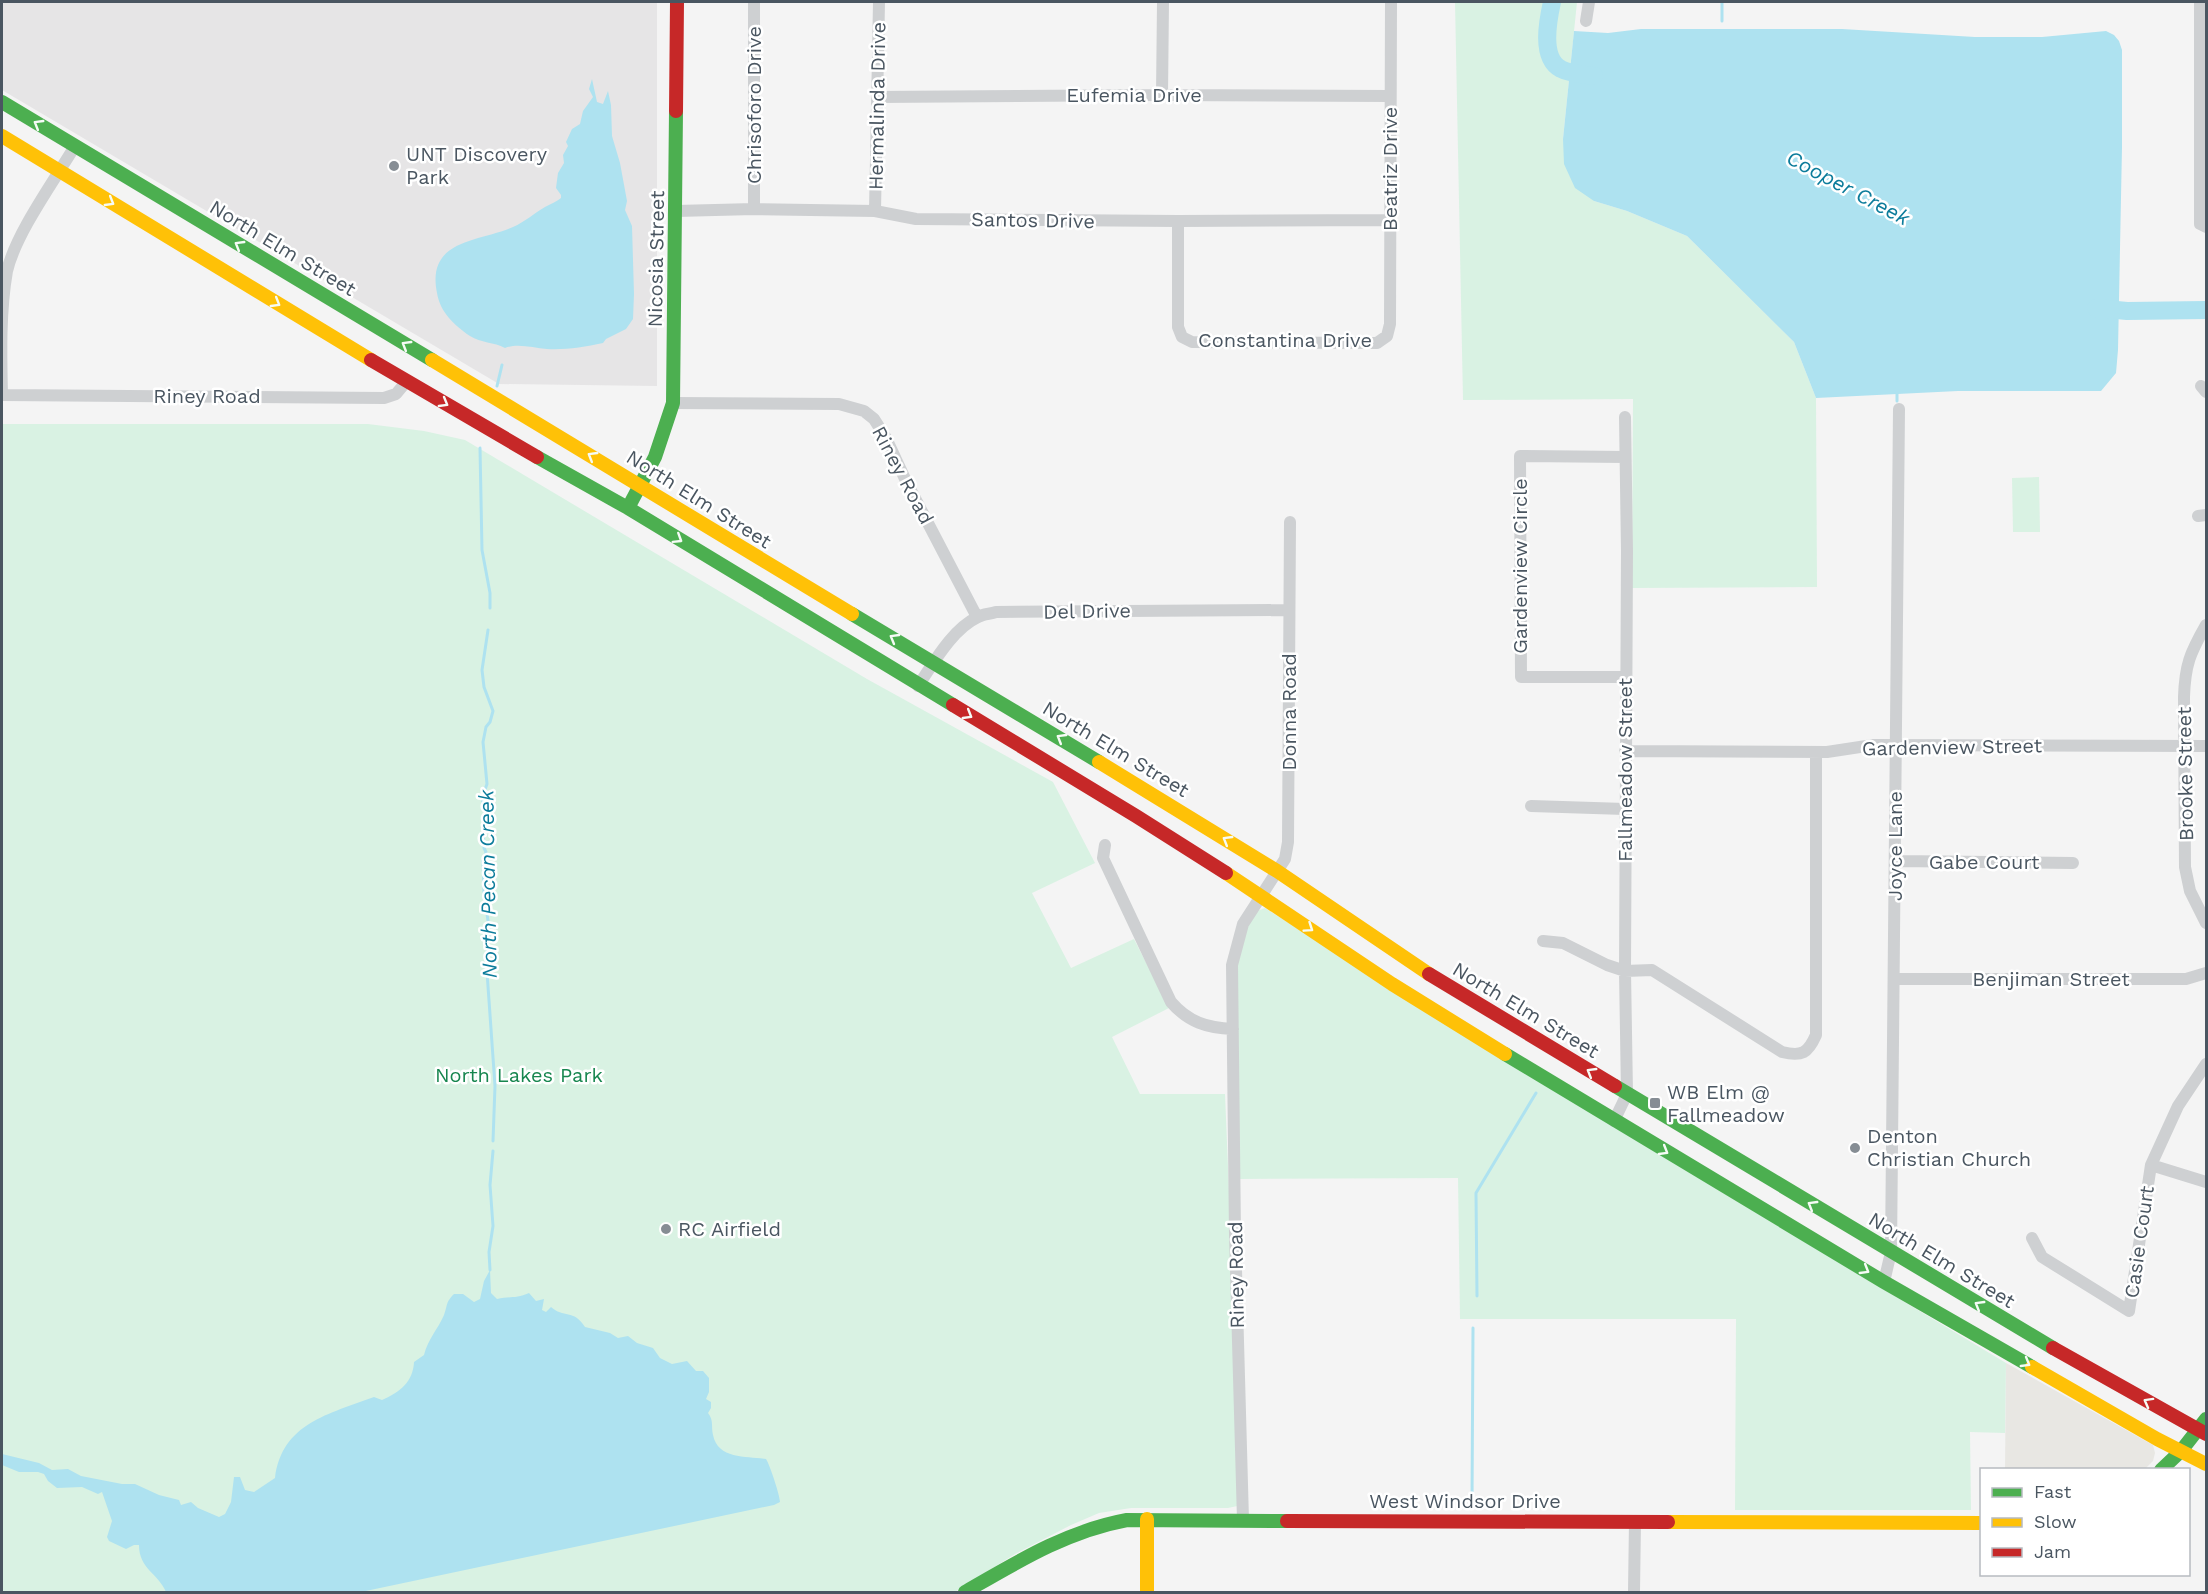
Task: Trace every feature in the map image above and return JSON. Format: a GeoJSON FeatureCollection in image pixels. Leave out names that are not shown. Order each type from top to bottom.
{"type":"FeatureCollection","features":[{"type":"Feature","properties":{"kind":"main road","name":"Nicosia Street"},"geometry":{"type":"LineString","coordinates":[[628,508],[659,452],[673,403],[677,2]]}},
{"type":"Feature","properties":{"kind":"main road","name":"North Elm Street"},"geometry":{"type":"LineString","coordinates":[[2,102],[642,486],[768,565],[935,662],[1277,871],[1409,962],[1627,1094],[2026,1333],[2204,1428]]}},
{"type":"Feature","properties":{"kind":"main road"},"geometry":{"type":"LineString","coordinates":[[2,136],[406,382],[628,508],[1117,805],[1260,895],[1392,984],[1614,1121],[1884,1282],[2206,1464]]}},
{"type":"Feature","properties":{"kind":"main road"},"geometry":{"type":"LineString","coordinates":[[2163,1468],[2204,1428]]}},
{"type":"Feature","properties":{"kind":"main road"},"geometry":{"type":"LineString","coordinates":[[1147,1520],[1147,1593]]}},
{"type":"Feature","properties":{"kind":"main road","name":"West Windsor Drive"},"geometry":{"type":"LineString","coordinates":[[965,1593],[1026,1557],[1080,1530],[1114,1522],[1243,1520],[1980,1524]]}},
{"type":"Feature","properties":{"kind":"street","name":"Chrisoforo Drive"},"geometry":{"type":"LineString","coordinates":[[754,2],[754,209]]}},
{"type":"Feature","properties":{"kind":"street","name":"Hermalinda Drive"},"geometry":{"type":"LineString","coordinates":[[875,211],[879,2]]}},
{"type":"Feature","properties":{"kind":"street"},"geometry":{"type":"LineString","coordinates":[[1162,2],[1162,95]]}},
{"type":"Feature","properties":{"kind":"street","name":"Beatriz Drive"},"geometry":{"type":"LineString","coordinates":[[1387,336],[1389,324],[1391,2]]}},
{"type":"Feature","properties":{"kind":"street"},"geometry":{"type":"LineString","coordinates":[[1586,21],[1589,2]]}},
{"type":"Feature","properties":{"kind":"street"},"geometry":{"type":"LineString","coordinates":[[2200,2],[2203,225]]}},
{"type":"Feature","properties":{"kind":"street","name":"Eufemia Drive"},"geometry":{"type":"LineString","coordinates":[[878,97],[1390,96]]}},
{"type":"Feature","properties":{"kind":"street"},"geometry":{"type":"LineString","coordinates":[[2,395],[2,303],[7,271],[15,247],[75,146]]}},
{"type":"Feature","properties":{"kind":"street","name":"Santos Drive"},"geometry":{"type":"LineString","coordinates":[[676,211],[754,209],[875,211],[916,219],[1390,220]]}},
{"type":"Feature","properties":{"kind":"street","name":"Constantina Drive"},"geometry":{"type":"LineString","coordinates":[[1178,221],[1178,327],[1182,337],[1192,342],[1377,342],[1387,336]]}},
{"type":"Feature","properties":{"kind":"street","name":"Riney Road"},"geometry":{"type":"LineString","coordinates":[[2,395],[384,398],[396,394],[406,382]]}},
{"type":"Feature","properties":{"kind":"street","name":"Riney Road"},"geometry":{"type":"LineString","coordinates":[[673,403],[839,404],[864,411],[874,419],[886,438],[906,482],[977,617]]}},
{"type":"Feature","properties":{"kind":"street","name":"Joyce Lane"},"geometry":{"type":"LineString","coordinates":[[1884,1282],[1891,1252],[1899,409]]}},
{"type":"Feature","properties":{"kind":"street","name":"Fallmeadow Street"},"geometry":{"type":"LineString","coordinates":[[1614,1121],[1627,1094],[1625,417]]}},
{"type":"Feature","properties":{"kind":"street","name":"Gardenview Circle"},"geometry":{"type":"LineString","coordinates":[[1625,458],[1520,456],[1521,677],[1625,677]]}},
{"type":"Feature","properties":{"kind":"street","name":"Donna Road"},"geometry":{"type":"LineString","coordinates":[[1260,895],[1286,854],[1289,830],[1290,522]]}},
{"type":"Feature","properties":{"kind":"street","name":"Del Drive"},"geometry":{"type":"LineString","coordinates":[[977,617],[996,612],[1289,610]]}},
{"type":"Feature","properties":{"kind":"street"},"geometry":{"type":"LineString","coordinates":[[918,686],[947,643],[977,617]]}},
{"type":"Feature","properties":{"kind":"street","name":"Brooke Street"},"geometry":{"type":"LineString","coordinates":[[2206,625],[2185,670],[2185,867],[2190,891],[2206,923]]}},
{"type":"Feature","properties":{"kind":"street","name":"Gardenview Street"},"geometry":{"type":"LineString","coordinates":[[1625,751],[1816,752],[1873,745],[2206,747]]}},
{"type":"Feature","properties":{"kind":"street"},"geometry":{"type":"LineString","coordinates":[[1543,941],[1563,943],[1607,965],[1625,971],[1652,970],[1782,1052],[1792,1055],[1804,1053],[1816,1035],[1816,752]]}},
{"type":"Feature","properties":{"kind":"street"},"geometry":{"type":"LineString","coordinates":[[1531,806],[1625,809]]}},
{"type":"Feature","properties":{"kind":"street"},"geometry":{"type":"LineString","coordinates":[[1104,845],[1102,858],[1171,1002],[1193,1021],[1210,1028],[1233,1029]]}},
{"type":"Feature","properties":{"kind":"street","name":"Gabe Court"},"geometry":{"type":"LineString","coordinates":[[1896,861],[2073,863]]}},
{"type":"Feature","properties":{"kind":"street","name":"Riney Road"},"geometry":{"type":"LineString","coordinates":[[1243,1520],[1237,1324],[1232,971],[1234,953],[1243,924],[1260,895]]}},
{"type":"Feature","properties":{"kind":"street","name":"Benjiman Street"},"geometry":{"type":"LineString","coordinates":[[1895,979],[2186,978],[2206,973]]}},
{"type":"Feature","properties":{"kind":"street","name":"Casie Court"},"geometry":{"type":"LineString","coordinates":[[2032,1238],[2042,1257],[2129,1311],[2151,1165],[2178,1106],[2206,1064]]}},
{"type":"Feature","properties":{"kind":"street"},"geometry":{"type":"LineString","coordinates":[[2151,1165],[2206,1182]]}},
{"type":"Feature","properties":{"kind":"street"},"geometry":{"type":"LineString","coordinates":[[1634,1593],[1635,1521]]}},
{"type":"Feature","properties":{"kind":"shaded area","name":"UNT Discovery Park"},"geometry":{"type":"Polygon","coordinates":[[[2,2],[657,2],[657,386],[499,384],[2,90],[2,2]]]}},
{"type":"Feature","properties":{"kind":"shaded area"},"geometry":{"type":"Polygon","coordinates":[[[2006,1363],[2153,1445],[2155,1453],[2153,1461],[2146,1468],[2005,1468],[2006,1363]]]}},
{"type":"Feature","properties":{"kind":"green space"},"geometry":{"type":"Polygon","coordinates":[[[1455,2],[1577,2],[1563,139],[1594,201],[1627,211],[1687,236],[1794,342],[1816,398],[1817,587],[1632,588],[1633,399],[1463,400],[1455,2]]]}},
{"type":"Feature","properties":{"kind":"green space","name":"North Lakes Park"},"geometry":{"type":"Polygon","coordinates":[[[2,424],[368,424],[424,431],[465,440],[867,679],[1053,782],[1095,863],[1032,893],[1071,968],[1134,939],[1169,1008],[1112,1037],[1140,1094],[1225,1094],[1242,1505],[1228,1508],[1131,1508],[1099,1513],[1015,1554],[955,1592],[2,1592],[2,424]]]}},
{"type":"Feature","properties":{"kind":"green space"},"geometry":{"type":"Polygon","coordinates":[[[2039,477],[2040,532],[2013,532],[2012,478],[2039,477]]]}},
{"type":"Feature","properties":{"kind":"green space"},"geometry":{"type":"Polygon","coordinates":[[[1265,908],[1632,1138],[2006,1363],[2005,1433],[1970,1432],[1971,1510],[1735,1510],[1736,1319],[1460,1319],[1458,1178],[1239,1179],[1236,974],[1243,935],[1257,911],[1265,908]]]}},
{"type":"Feature","properties":{"kind":"water"},"geometry":{"type":"Polygon","coordinates":[[[1641,29],[1842,29],[1975,37],[2042,37],[2106,31],[2114,35],[2122,50],[2122,147],[2116,373],[2101,391],[1958,391],[1816,398],[1794,342],[1687,236],[1627,211],[1594,201],[1575,188],[1564,164],[1563,139],[1574,31],[1608,33],[1641,29]]]}},
{"type":"Feature","properties":{"kind":"water"},"geometry":{"type":"Polygon","coordinates":[[[592,79],[597,102],[603,104],[608,91],[612,136],[627,201],[625,210],[632,226],[633,319],[626,329],[606,339],[603,343],[575,348],[547,349],[520,346],[505,348],[474,338],[453,323],[441,306],[437,293],[436,275],[439,262],[447,252],[458,245],[522,223],[561,198],[556,188],[558,173],[564,163],[563,155],[568,146],[566,142],[572,129],[580,124],[583,111],[593,97],[589,89],[592,79]]]}},
{"type":"Feature","properties":{"kind":"water"},"geometry":{"type":"Polygon","coordinates":[[[490,1270],[491,1293],[497,1299],[529,1293],[536,1301],[544,1299],[542,1310],[546,1312],[551,1307],[577,1318],[585,1327],[610,1333],[618,1338],[628,1336],[637,1343],[653,1348],[660,1358],[672,1364],[687,1361],[696,1371],[703,1371],[709,1378],[709,1392],[706,1399],[711,1402],[708,1413],[716,1443],[727,1453],[766,1459],[780,1502],[361,1592],[166,1592],[142,1560],[139,1545],[126,1549],[109,1541],[107,1537],[112,1521],[102,1492],[98,1494],[82,1487],[57,1488],[48,1481],[44,1474],[19,1472],[2,1465],[2,1454],[39,1463],[52,1470],[68,1469],[81,1476],[122,1484],[135,1484],[159,1495],[179,1500],[181,1505],[191,1502],[198,1508],[219,1517],[225,1514],[231,1502],[234,1477],[240,1477],[245,1490],[254,1492],[275,1478],[279,1459],[287,1445],[310,1423],[374,1397],[382,1400],[400,1390],[411,1375],[414,1362],[424,1355],[451,1297],[454,1294],[463,1294],[474,1302],[480,1299],[484,1281],[490,1270]]]}},
{"type":"Feature","properties":{"kind":"waterway","name":"Cooper Creek"},"geometry":{"type":"LineString","coordinates":[[1552,2],[1547,38],[1554,64],[1565,71],[1594,76]]}},
{"type":"Feature","properties":{"kind":"waterway"},"geometry":{"type":"LineString","coordinates":[[1722,2],[1722,21]]}},
{"type":"Feature","properties":{"kind":"waterway","name":"Cooper Creek"},"geometry":{"type":"LineString","coordinates":[[2096,308],[2127,311],[2206,310]]}},
{"type":"Feature","properties":{"kind":"waterway","name":"North Pecan Creek"},"geometry":{"type":"LineString","coordinates":[[497,386],[502,365]]}},
{"type":"Feature","properties":{"kind":"waterway"},"geometry":{"type":"LineString","coordinates":[[1897,391],[1897,401]]}},
{"type":"Feature","properties":{"kind":"waterway","name":"North Pecan Creek"},"geometry":{"type":"LineString","coordinates":[[480,448],[482,550],[490,593],[490,608]]}},
{"type":"Feature","properties":{"kind":"waterway","name":"North Pecan Creek"},"geometry":{"type":"LineString","coordinates":[[488,630],[482,670],[484,687],[493,711],[483,742],[487,784],[482,798],[486,816],[483,825],[486,852],[483,861],[484,892],[490,935],[487,946],[487,972],[495,1086],[493,1141]]}},
{"type":"Feature","properties":{"kind":"waterway"},"geometry":{"type":"LineString","coordinates":[[1477,1296],[1476,1193],[1536,1093]]}},
{"type":"Feature","properties":{"kind":"waterway","name":"North Pecan Creek"},"geometry":{"type":"LineString","coordinates":[[490,1270],[489,1252],[493,1226],[490,1185],[493,1151]]}},
{"type":"Feature","properties":{"kind":"waterway"},"geometry":{"type":"LineString","coordinates":[[1472,1501],[1473,1328]]}},
{"type":"Feature","properties":{"kind":"traffic: fast"},"geometry":{"type":"LineString","coordinates":[[2,102],[432,360]]}},
{"type":"Feature","properties":{"kind":"traffic: fast"},"geometry":{"type":"LineString","coordinates":[[628,508],[655,457],[673,403],[676,111]]}},
{"type":"Feature","properties":{"kind":"traffic: fast"},"geometry":{"type":"LineString","coordinates":[[537,457],[628,508],[953,705]]}},
{"type":"Feature","properties":{"kind":"traffic: fast"},"geometry":{"type":"LineString","coordinates":[[852,614],[1099,762]]}},
{"type":"Feature","properties":{"kind":"traffic: fast"},"geometry":{"type":"LineString","coordinates":[[1505,1054],[1884,1282],[2032,1367]]}},
{"type":"Feature","properties":{"kind":"traffic: fast"},"geometry":{"type":"LineString","coordinates":[[1615,1086],[2053,1348]]}},
{"type":"Feature","properties":{"kind":"traffic: fast"},"geometry":{"type":"LineString","coordinates":[[2163,1468],[2181,1451],[2206,1419]]}},
{"type":"Feature","properties":{"kind":"traffic: fast"},"geometry":{"type":"LineString","coordinates":[[965,1592],[1023,1559],[1063,1540],[1127,1520],[1287,1521]]}},
{"type":"Feature","properties":{"kind":"traffic: slow"},"geometry":{"type":"LineString","coordinates":[[2,136],[371,360]]}},
{"type":"Feature","properties":{"kind":"traffic: slow"},"geometry":{"type":"LineString","coordinates":[[432,360],[852,614]]}},
{"type":"Feature","properties":{"kind":"traffic: slow"},"geometry":{"type":"LineString","coordinates":[[1099,762],[1277,871],[1429,974]]}},
{"type":"Feature","properties":{"kind":"traffic: slow"},"geometry":{"type":"LineString","coordinates":[[1226,873],[1392,984],[1505,1054]]}},
{"type":"Feature","properties":{"kind":"traffic: slow"},"geometry":{"type":"LineString","coordinates":[[2032,1367],[2157,1439],[2206,1464]]}},
{"type":"Feature","properties":{"kind":"traffic: slow"},"geometry":{"type":"LineString","coordinates":[[1147,1519],[1147,1592]]}},
{"type":"Feature","properties":{"kind":"traffic: slow"},"geometry":{"type":"LineString","coordinates":[[1668,1522],[1980,1523]]}},
{"type":"Feature","properties":{"kind":"traffic: jam"},"geometry":{"type":"LineString","coordinates":[[676,111],[677,2]]}},
{"type":"Feature","properties":{"kind":"traffic: jam"},"geometry":{"type":"LineString","coordinates":[[371,360],[537,457]]}},
{"type":"Feature","properties":{"kind":"traffic: jam"},"geometry":{"type":"LineString","coordinates":[[953,705],[1226,873]]}},
{"type":"Feature","properties":{"kind":"traffic: jam"},"geometry":{"type":"LineString","coordinates":[[1429,974],[1615,1086]]}},
{"type":"Feature","properties":{"kind":"traffic: jam"},"geometry":{"type":"LineString","coordinates":[[2053,1348],[2206,1434]]}},
{"type":"Feature","properties":{"kind":"traffic: jam"},"geometry":{"type":"LineString","coordinates":[[1287,1521],[1668,1522]]}},
{"type":"Feature","properties":{"kind":"place","name":"UNT Discovery Park"},"geometry":{"type":"Point","coordinates":[394,166]}},
{"type":"Feature","properties":{"kind":"place","name":"WB Elm @ Fallmeadow"},"geometry":{"type":"Point","coordinates":[1655,1103]}},
{"type":"Feature","properties":{"kind":"place","name":"Denton Christian Church"},"geometry":{"type":"Point","coordinates":[1855,1148]}},
{"type":"Feature","properties":{"kind":"place","name":"RC Airfield"},"geometry":{"type":"Point","coordinates":[666,1229]}}]}
